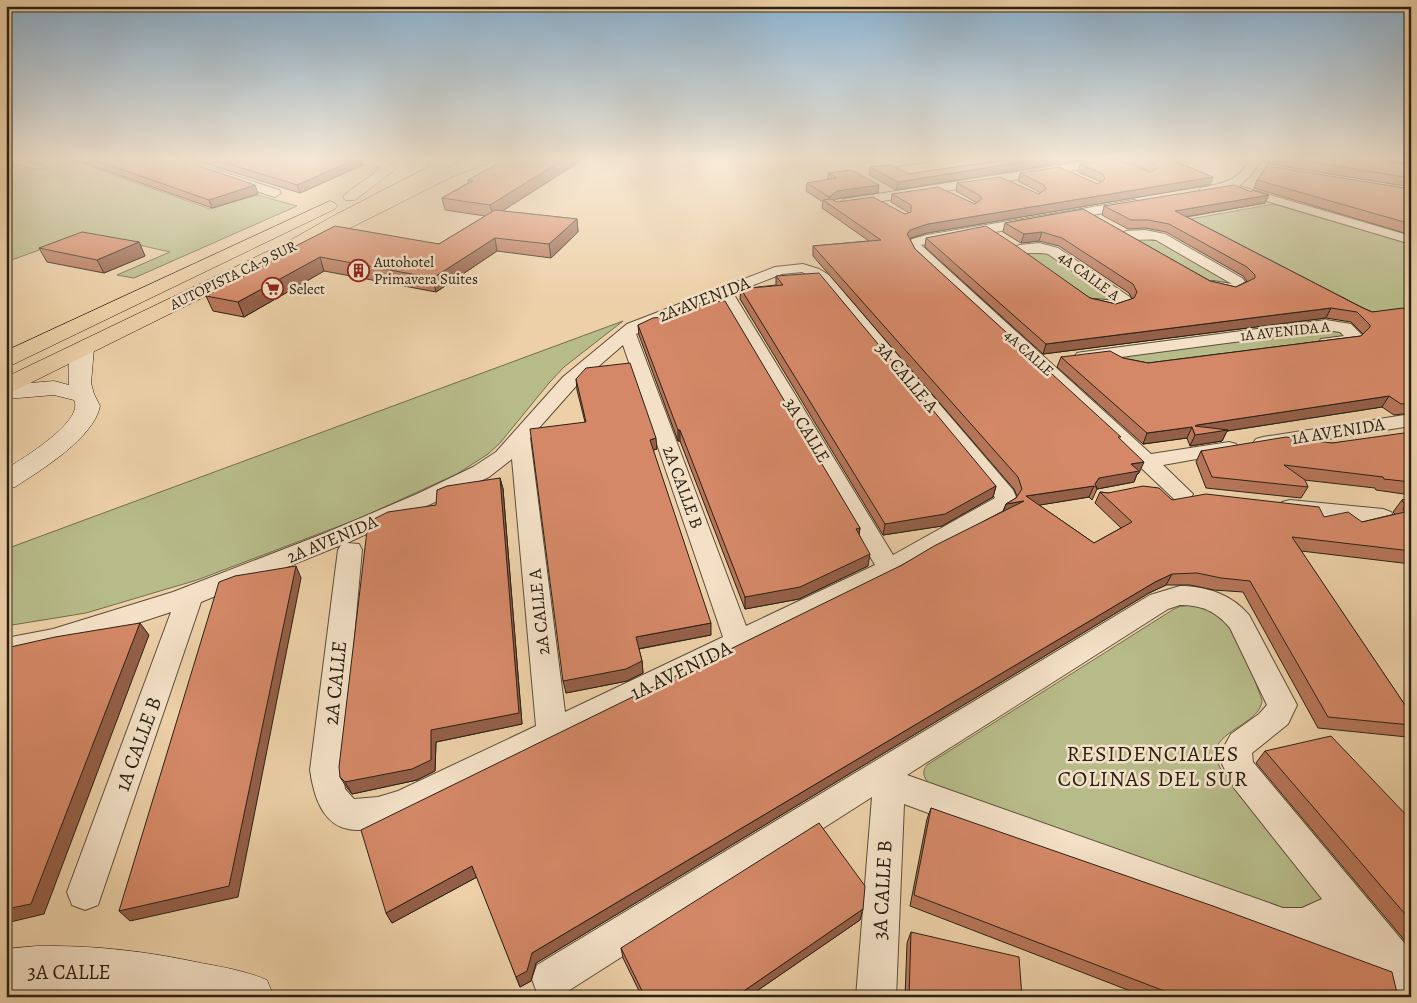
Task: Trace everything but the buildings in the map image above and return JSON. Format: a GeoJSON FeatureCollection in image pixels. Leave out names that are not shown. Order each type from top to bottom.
{"type":"FeatureCollection","features":[{"type":"Feature","properties":{"kind":"main road","name":"AUTOPISTA CA-9 SUR"},"geometry":{"type":"LineString","coordinates":[[6,359],[333,205]]}},
{"type":"Feature","properties":{"kind":"main road","name":"AUTOPISTA CA-9 SUR"},"geometry":{"type":"LineString","coordinates":[[6,386],[302,241],[367,205]]}},
{"type":"Feature","properties":{"kind":"main road"},"geometry":{"type":"LineString","coordinates":[[302,241],[340,227],[384,205]]}},
{"type":"Feature","properties":{"kind":"main road"},"geometry":{"type":"LineString","coordinates":[[6,481],[48,452],[78,424],[88,408],[82,395],[80,363],[83,348]]}},
{"type":"Feature","properties":{"kind":"main road"},"geometry":{"type":"LineString","coordinates":[[6,392],[54,388],[82,395]]}},
{"type":"Feature","properties":{"kind":"main road","name":"3A CALLE"},"geometry":{"type":"LineString","coordinates":[[6,973],[49,968],[103,970],[143,975],[250,997]]}},
{"type":"Feature","properties":{"kind":"street"},"geometry":{"type":"LineString","coordinates":[[883,205],[888,208]]}},
{"type":"Feature","properties":{"kind":"street"},"geometry":{"type":"LineString","coordinates":[[986,229],[1125,205]]}},
{"type":"Feature","properties":{"kind":"street"},"geometry":{"type":"LineString","coordinates":[[1291,205],[1411,240]]}},
{"type":"Feature","properties":{"kind":"street"},"geometry":{"type":"LineString","coordinates":[[1082,212],[1100,222]]}},
{"type":"Feature","properties":{"kind":"street","name":"4A CALLE A"},"geometry":{"type":"LineString","coordinates":[[986,229],[1035,260]]}},
{"type":"Feature","properties":{"kind":"street","name":"4A CALLE"},"geometry":{"type":"LineString","coordinates":[[986,229],[927,239],[914,244],[920,254],[1146,461],[1191,495],[1146,490]]}},
{"type":"Feature","properties":{"kind":"street"},"geometry":{"type":"LineString","coordinates":[[1150,250],[1122,233],[1146,234],[1160,237],[1238,281],[1241,286],[1236,289],[1225,289],[1212,286],[1199,279]]}},
{"type":"Feature","properties":{"kind":"street","name":"4A CALLE A"},"geometry":{"type":"LineString","coordinates":[[1011,244],[1040,247],[1053,251],[1122,298],[1124,303],[1118,306],[1106,306],[1094,303],[1082,295]]}},
{"type":"Feature","properties":{"kind":"street","name":"2A AVENIDA"},"geometry":{"type":"LineString","coordinates":[[6,649],[53,640],[89,630],[190,596],[336,538],[469,478],[492,465],[520,439],[570,382],[627,333],[648,321],[780,270],[803,268]]}},
{"type":"Feature","properties":{"kind":"street","name":"3A CALLE A"},"geometry":{"type":"LineString","coordinates":[[803,268],[820,274],[830,284],[1005,495]]}},
{"type":"Feature","properties":{"kind":"street","name":"3A CALLE"},"geometry":{"type":"LineString","coordinates":[[724,291],[889,569]]}},
{"type":"Feature","properties":{"kind":"street","name":"1A AVENIDA A"},"geometry":{"type":"LineString","coordinates":[[1040,362],[1325,325],[1345,328],[1355,336],[1349,340],[1311,345]]}},
{"type":"Feature","properties":{"kind":"street","name":"2A CALLE B"},"geometry":{"type":"LineString","coordinates":[[627,333],[738,642]]}},
{"type":"Feature","properties":{"kind":"street"},"geometry":{"type":"LineString","coordinates":[[1111,353],[1122,362],[1138,367]]}},
{"type":"Feature","properties":{"kind":"street","name":"1A AVENIDA"},"geometry":{"type":"LineString","coordinates":[[1146,461],[1383,424],[1407,429]]}},
{"type":"Feature","properties":{"kind":"street","name":"2A CALLE A"},"geometry":{"type":"LineString","coordinates":[[520,439],[552,732]]}},
{"type":"Feature","properties":{"kind":"street"},"geometry":{"type":"LineString","coordinates":[[469,478],[488,472],[505,474],[517,481],[526,492]]}},
{"type":"Feature","properties":{"kind":"street","name":"1A AVENIDA"},"geometry":{"type":"LineString","coordinates":[[342,811],[361,816],[391,810],[889,569],[1003,503],[1006,499],[1005,495]]}},
{"type":"Feature","properties":{"kind":"street"},"geometry":{"type":"LineString","coordinates":[[1268,504],[1383,517]]}},
{"type":"Feature","properties":{"kind":"street","name":"2A CALLE"},"geometry":{"type":"LineString","coordinates":[[342,811],[330,798],[326,770],[350,550]]}},
{"type":"Feature","properties":{"kind":"street","name":"1A CALLE B"},"geometry":{"type":"LineString","coordinates":[[85,892],[190,596]]}},
{"type":"Feature","properties":{"kind":"street"},"geometry":{"type":"LineString","coordinates":[[551,979],[881,781],[1159,602],[1174,597],[1205,599],[1226,608],[1238,618],[1282,705],[1278,714],[1240,745],[1236,753],[1238,767],[1406,975]]}},
{"type":"Feature","properties":{"kind":"street"},"geometry":{"type":"LineString","coordinates":[[881,781],[1279,924],[1406,975]]}},
{"type":"Feature","properties":{"kind":"street","name":"3A CALLE B"},"geometry":{"type":"LineString","coordinates":[[876,997],[881,781]]}},
{"type":"Feature","properties":{"kind":"street"},"geometry":{"type":"LineString","coordinates":[[1279,924],[1303,926],[1337,911],[1343,904],[1338,892]]}},
{"type":"Feature","properties":{"kind":"green space"},"geometry":{"type":"Polygon","coordinates":[[[6,205],[198,205],[210,209],[224,205],[297,206],[134,278],[117,275],[170,252],[86,233],[6,262],[6,205]]]}},
{"type":"Feature","properties":{"kind":"green space"},"geometry":{"type":"Polygon","coordinates":[[[1277,205],[1411,244],[1411,325],[1370,321],[1179,221],[1277,205]]]}},
{"type":"Feature","properties":{"kind":"green space"},"geometry":{"type":"Polygon","coordinates":[[[1145,234],[1237,281],[1225,289],[1126,235],[1145,234]]]}},
{"type":"Feature","properties":{"kind":"green space"},"geometry":{"type":"Polygon","coordinates":[[[1039,247],[1124,300],[1100,305],[1019,249],[1039,247]]]}},
{"type":"Feature","properties":{"kind":"green space"},"geometry":{"type":"Polygon","coordinates":[[[623,321],[564,367],[500,443],[488,454],[457,474],[358,519],[197,580],[86,613],[6,626],[6,549],[623,321]]]}},
{"type":"Feature","properties":{"kind":"green space"},"geometry":{"type":"Polygon","coordinates":[[[1326,325],[1355,336],[1141,367],[1111,353],[1326,325]]]}},
{"type":"Feature","properties":{"kind":"green space"},"geometry":{"type":"Polygon","coordinates":[[[1190,605],[1212,610],[1236,630],[1262,700],[1256,714],[1219,742],[1216,749],[1216,758],[1220,768],[1294,850],[1330,895],[1297,919],[931,785],[924,775],[927,765],[1174,609],[1190,605]]]}},
{"type":"Feature","properties":{"kind":"place","name":"Autohotel Primavera Suites"},"geometry":{"type":"Point","coordinates":[358,271]}},
{"type":"Feature","properties":{"kind":"place","name":"Select"},"geometry":{"type":"Point","coordinates":[273,289]}},
{"type":"Feature","properties":{"kind":"district","name":"RESIDENCIALES COLINAS DEL SUR"},"geometry":{"type":"Point","coordinates":[1153,766]}}]}
